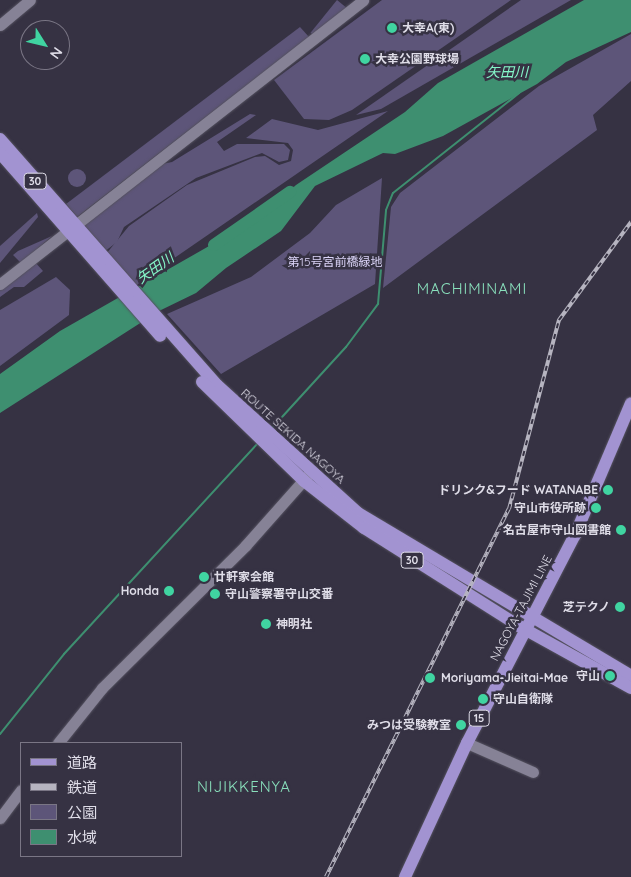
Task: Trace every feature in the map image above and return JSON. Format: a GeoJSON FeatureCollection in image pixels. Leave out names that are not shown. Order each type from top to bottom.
{"type":"FeatureCollection","features":[{"type":"Feature","properties":{"kind":"main road","name":"ROUTE SEKIDA NAGOYA"},"geometry":{"type":"LineString","coordinates":[[0,139],[68,229]]}},
{"type":"Feature","properties":{"kind":"main road","name":"ROUTE SEKIDA NAGOYA"},"geometry":{"type":"LineString","coordinates":[[0,153],[233,416],[269,442],[307,476],[358,513],[528,624],[631,688]]}},
{"type":"Feature","properties":{"kind":"main road","name":"NAGOYA-TAJIMI LINE"},"geometry":{"type":"LineString","coordinates":[[405,877],[467,743],[575,534],[631,403]]}},
{"type":"Feature","properties":{"kind":"main road","name":"ROUTE SEKIDA NAGOYA"},"geometry":{"type":"LineString","coordinates":[[528,624],[631,676]]}},
{"type":"Feature","properties":{"kind":"street"},"geometry":{"type":"LineString","coordinates":[[0,25],[30,0]]}},
{"type":"Feature","properties":{"kind":"street"},"geometry":{"type":"LineString","coordinates":[[0,284],[363,0]]}},
{"type":"Feature","properties":{"kind":"street"},"geometry":{"type":"LineString","coordinates":[[59,742],[102,688],[307,476]]}},
{"type":"Feature","properties":{"kind":"street"},"geometry":{"type":"LineString","coordinates":[[467,743],[534,772]]}},
{"type":"Feature","properties":{"kind":"street"},"geometry":{"type":"LineString","coordinates":[[0,818],[20,791]]}},
{"type":"Feature","properties":{"kind":"green space"},"geometry":{"type":"Polygon","coordinates":[[[337,0],[347,8],[321,41],[311,33],[337,0]]]}},
{"type":"Feature","properties":{"kind":"green space","name":"大幸公園野球場"},"geometry":{"type":"Polygon","coordinates":[[[382,0],[511,0],[352,110],[329,120],[304,119],[274,80],[382,0]]]}},
{"type":"Feature","properties":{"kind":"green space"},"geometry":{"type":"Polygon","coordinates":[[[521,0],[571,0],[381,109],[356,115],[521,0]]]}},
{"type":"Feature","properties":{"kind":"green space"},"geometry":{"type":"Polygon","coordinates":[[[300,27],[309,37],[77,217],[66,204],[300,27]]]}},
{"type":"Feature","properties":{"kind":"green space"},"geometry":{"type":"Polygon","coordinates":[[[631,34],[631,81],[593,115],[597,130],[383,288],[391,207],[400,193],[539,86],[631,34]]]}},
{"type":"Feature","properties":{"kind":"green space"},"geometry":{"type":"Polygon","coordinates":[[[388,111],[154,272],[138,290],[106,254],[129,226],[187,185],[255,157],[265,156],[279,165],[291,161],[293,150],[288,143],[246,138],[272,119],[318,130],[388,111]]]}},
{"type":"Feature","properties":{"kind":"green space"},"geometry":{"type":"Polygon","coordinates":[[[250,114],[256,115],[217,142],[224,151],[237,144],[284,144],[290,150],[288,160],[279,162],[262,153],[196,178],[124,227],[117,242],[104,252],[79,225],[152,166],[172,162],[250,114]]]}},
{"type":"Feature","properties":{"kind":"green space"},"geometry":{"type":"Polygon","coordinates":[[[73,169],[81,169],[86,174],[84,185],[73,187],[68,182],[68,174],[73,169]]]}},
{"type":"Feature","properties":{"kind":"green space","name":"第15号宮前橋緑地"},"geometry":{"type":"Polygon","coordinates":[[[382,178],[375,284],[221,374],[167,314],[251,277],[310,233],[336,205],[382,178]]]}},
{"type":"Feature","properties":{"kind":"green space"},"geometry":{"type":"Polygon","coordinates":[[[37,213],[38,217],[0,263],[0,246],[37,213]]]}},
{"type":"Feature","properties":{"kind":"green space"},"geometry":{"type":"Polygon","coordinates":[[[52,236],[21,263],[13,255],[18,251],[52,236]]]}},
{"type":"Feature","properties":{"kind":"green space"},"geometry":{"type":"Polygon","coordinates":[[[34,261],[43,271],[24,287],[14,287],[0,297],[0,288],[34,261]]]}},
{"type":"Feature","properties":{"kind":"green space"},"geometry":{"type":"Polygon","coordinates":[[[56,277],[70,290],[69,315],[0,366],[0,310],[56,277]]]}},
{"type":"Feature","properties":{"kind":"water","name":"矢田川"},"geometry":{"type":"Polygon","coordinates":[[[584,0],[631,0],[631,32],[566,62],[537,84],[443,136],[395,154],[383,153],[315,186],[281,231],[226,268],[196,293],[159,311],[0,413],[0,374],[60,331],[260,217],[296,185],[405,112],[438,83],[584,0]]]}},
{"type":"Feature","properties":{"kind":"waterway"},"geometry":{"type":"LineString","coordinates":[[272,428],[346,347],[378,304],[386,210],[393,193],[519,93]]}},
{"type":"Feature","properties":{"kind":"waterway","name":"矢田川"},"geometry":{"type":"LineString","coordinates":[[214,245],[290,192]]}},
{"type":"Feature","properties":{"kind":"waterway"},"geometry":{"type":"LineString","coordinates":[[0,734],[64,654],[259,442]]}},
{"type":"Feature","properties":{"kind":"railway"},"geometry":{"type":"LineString","coordinates":[[326,877],[509,509],[559,320],[631,222]]}},
{"type":"Feature","properties":{"kind":"place","name":"大幸A(東)"},"geometry":{"type":"Point","coordinates":[392,28]}},
{"type":"Feature","properties":{"kind":"place","name":"大幸公園野球場"},"geometry":{"type":"Point","coordinates":[365,59]}},
{"type":"Feature","properties":{"kind":"place","name":"ドリンク&フード WATANABE"},"geometry":{"type":"Point","coordinates":[608,490]}},
{"type":"Feature","properties":{"kind":"place","name":"守山市役所跡"},"geometry":{"type":"Point","coordinates":[596,508]}},
{"type":"Feature","properties":{"kind":"place","name":"名古屋市守山図書館"},"geometry":{"type":"Point","coordinates":[621,530]}},
{"type":"Feature","properties":{"kind":"place","name":"廿軒家会館"},"geometry":{"type":"Point","coordinates":[204,577]}},
{"type":"Feature","properties":{"kind":"place","name":"Honda"},"geometry":{"type":"Point","coordinates":[169,591]}},
{"type":"Feature","properties":{"kind":"place","name":"守山警察署守山交番"},"geometry":{"type":"Point","coordinates":[215,594]}},
{"type":"Feature","properties":{"kind":"place","name":"芝テクノ"},"geometry":{"type":"Point","coordinates":[620,607]}},
{"type":"Feature","properties":{"kind":"place","name":"神明社"},"geometry":{"type":"Point","coordinates":[266,624]}},
{"type":"Feature","properties":{"kind":"place","name":"守山"},"geometry":{"type":"Point","coordinates":[610,676]}},
{"type":"Feature","properties":{"kind":"place","name":"Moriyama-Jieitai-Mae"},"geometry":{"type":"Point","coordinates":[430,678]}},
{"type":"Feature","properties":{"kind":"place","name":"守山自衛隊"},"geometry":{"type":"Point","coordinates":[483,699]}},
{"type":"Feature","properties":{"kind":"place","name":"みつは受験教室"},"geometry":{"type":"Point","coordinates":[461,725]}},
{"type":"Feature","properties":{"kind":"district","name":"MACHIMINAMI"},"geometry":{"type":"Point","coordinates":[472,289]}},
{"type":"Feature","properties":{"kind":"district","name":"NIJIKKENYA"},"geometry":{"type":"Point","coordinates":[244,787]}}]}
